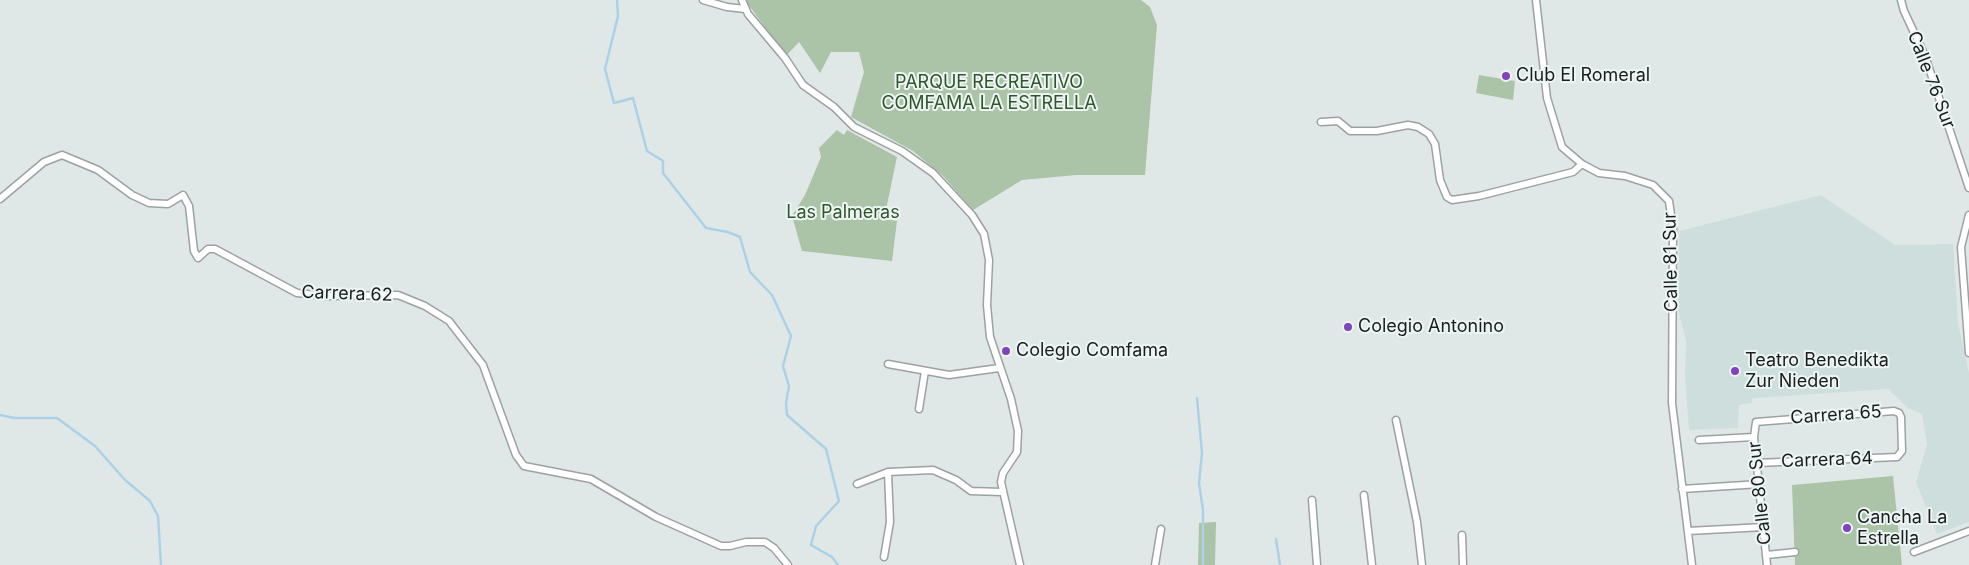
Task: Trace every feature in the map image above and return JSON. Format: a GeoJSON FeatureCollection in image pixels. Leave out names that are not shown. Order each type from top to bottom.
{"type":"FeatureCollection","features":[{"type":"Feature","properties":{"kind":"street"},"geometry":{"type":"LineString","coordinates":[[703,0],[745,9]]}},
{"type":"Feature","properties":{"kind":"street"},"geometry":{"type":"LineString","coordinates":[[742,0],[745,9],[785,58],[803,86],[834,107],[854,127],[902,151],[933,173],[979,225],[988,245],[990,337],[1016,417],[1019,444],[1017,452],[1003,474],[1002,492],[1020,565]]}},
{"type":"Feature","properties":{"kind":"street","name":"Calle 81 Sur"},"geometry":{"type":"LineString","coordinates":[[1536,0],[1538,32],[1547,98],[1558,140],[1562,147],[1582,164],[1599,173],[1625,176],[1653,185],[1669,201],[1674,229],[1672,403],[1692,565]]}},
{"type":"Feature","properties":{"kind":"street","name":"Calle 76 Sur"},"geometry":{"type":"LineString","coordinates":[[1901,0],[1904,11],[1925,56],[1969,188]]}},
{"type":"Feature","properties":{"kind":"street"},"geometry":{"type":"LineString","coordinates":[[1320,122],[1338,121],[1350,131],[1377,131],[1408,125],[1418,127],[1429,134],[1435,144],[1440,180],[1447,196],[1452,200],[1479,196],[1573,172],[1582,164]]}},
{"type":"Feature","properties":{"kind":"street","name":"Carrera 62"},"geometry":{"type":"LineString","coordinates":[[0,200],[44,162],[62,155],[98,170],[132,195],[149,203],[168,204],[183,194],[189,206],[194,251],[198,258],[208,249],[215,249],[297,293],[328,296],[398,295],[425,306],[449,320],[483,365],[516,455],[524,466],[591,479],[656,517],[721,546],[746,542],[765,542],[774,548],[788,565]]}},
{"type":"Feature","properties":{"kind":"street"},"geometry":{"type":"LineString","coordinates":[[1969,215],[1961,247],[1969,353]]}},
{"type":"Feature","properties":{"kind":"street"},"geometry":{"type":"LineString","coordinates":[[888,364],[925,371],[958,374],[999,368]]}},
{"type":"Feature","properties":{"kind":"street"},"geometry":{"type":"LineString","coordinates":[[919,409],[925,371]]}},
{"type":"Feature","properties":{"kind":"street","name":"Carrera 65"},"geometry":{"type":"LineString","coordinates":[[1756,422],[1760,419],[1894,411],[1899,413],[1901,417],[1902,451],[1897,457]]}},
{"type":"Feature","properties":{"kind":"street"},"geometry":{"type":"LineString","coordinates":[[1396,420],[1418,522],[1422,565]]}},
{"type":"Feature","properties":{"kind":"street","name":"Calle 80 Sur"},"geometry":{"type":"LineString","coordinates":[[1756,422],[1754,437],[1767,565]]}},
{"type":"Feature","properties":{"kind":"street"},"geometry":{"type":"LineString","coordinates":[[1699,440],[1754,437]]}},
{"type":"Feature","properties":{"kind":"street","name":"Carrera 64"},"geometry":{"type":"LineString","coordinates":[[1757,463],[1897,457]]}},
{"type":"Feature","properties":{"kind":"street"},"geometry":{"type":"LineString","coordinates":[[858,484],[888,472],[933,470],[956,480],[971,491],[1002,492]]}},
{"type":"Feature","properties":{"kind":"street"},"geometry":{"type":"LineString","coordinates":[[884,557],[890,522],[888,472]]}},
{"type":"Feature","properties":{"kind":"street","name":"Carrera 64"},"geometry":{"type":"LineString","coordinates":[[1682,489],[1760,484]]}},
{"type":"Feature","properties":{"kind":"street"},"geometry":{"type":"LineString","coordinates":[[1364,495],[1372,565]]}},
{"type":"Feature","properties":{"kind":"street"},"geometry":{"type":"LineString","coordinates":[[1312,500],[1318,565]]}},
{"type":"Feature","properties":{"kind":"street"},"geometry":{"type":"LineString","coordinates":[[1688,531],[1764,527]]}},
{"type":"Feature","properties":{"kind":"street"},"geometry":{"type":"LineString","coordinates":[[1155,565],[1161,529]]}},
{"type":"Feature","properties":{"kind":"street"},"geometry":{"type":"LineString","coordinates":[[1914,552],[1969,531]]}},
{"type":"Feature","properties":{"kind":"street"},"geometry":{"type":"LineString","coordinates":[[1462,535],[1463,565]]}},
{"type":"Feature","properties":{"kind":"street"},"geometry":{"type":"LineString","coordinates":[[1766,555],[1795,552]]}},
{"type":"Feature","properties":{"kind":"shaded area"},"geometry":{"type":"Polygon","coordinates":[[[1821,195],[1895,245],[1953,244],[1958,323],[1969,373],[1969,522],[1937,534],[1916,482],[1927,444],[1922,414],[1908,408],[1888,389],[1756,398],[1752,399],[1752,403],[1739,405],[1738,428],[1689,430],[1685,377],[1686,341],[1677,305],[1679,231],[1821,195]]]}},
{"type":"Feature","properties":{"kind":"green space","name":"PARQUE RECREATIVO COMFAMA LA ESTRELLA"},"geometry":{"type":"Polygon","coordinates":[[[745,0],[1141,0],[1150,7],[1157,25],[1145,175],[1076,175],[1022,180],[973,210],[943,176],[913,151],[851,117],[864,72],[859,52],[831,52],[820,73],[799,42],[786,56],[745,0]]]}},
{"type":"Feature","properties":{"kind":"green space"},"geometry":{"type":"Polygon","coordinates":[[[1479,75],[1515,81],[1513,100],[1476,93],[1479,75]]]}},
{"type":"Feature","properties":{"kind":"green space","name":"Las Palmeras"},"geometry":{"type":"Polygon","coordinates":[[[837,130],[844,135],[847,130],[897,157],[884,219],[897,221],[892,261],[802,251],[792,216],[805,195],[821,157],[819,148],[837,130]]]}},
{"type":"Feature","properties":{"kind":"green space"},"geometry":{"type":"Polygon","coordinates":[[[1893,476],[1902,565],[1795,565],[1792,485],[1893,476]]]}},
{"type":"Feature","properties":{"kind":"green space"},"geometry":{"type":"Polygon","coordinates":[[[1216,522],[1215,565],[1198,565],[1199,523],[1216,522]]]}},
{"type":"Feature","properties":{"kind":"waterway"},"geometry":{"type":"LineString","coordinates":[[617,0],[618,16],[605,69],[614,103],[633,98],[647,151],[663,161],[663,173],[706,228],[728,232],[740,237],[750,272],[772,295],[791,336],[783,366],[789,386],[786,403],[787,415],[826,449],[839,501],[816,526],[811,545],[832,557],[838,565]]}},
{"type":"Feature","properties":{"kind":"waterway"},"geometry":{"type":"LineString","coordinates":[[1197,398],[1202,453],[1199,483],[1203,510],[1203,565]]}},
{"type":"Feature","properties":{"kind":"waterway"},"geometry":{"type":"LineString","coordinates":[[0,415],[14,418],[57,418],[95,446],[125,480],[150,501],[158,516],[161,565]]}},
{"type":"Feature","properties":{"kind":"waterway"},"geometry":{"type":"LineString","coordinates":[[1276,539],[1280,565]]}},
{"type":"Feature","properties":{"kind":"place","name":"Club El Romeral"},"geometry":{"type":"Point","coordinates":[1506,76]}},
{"type":"Feature","properties":{"kind":"place","name":"Colegio Antonino"},"geometry":{"type":"Point","coordinates":[1348,327]}},
{"type":"Feature","properties":{"kind":"place","name":"Colegio Comfama"},"geometry":{"type":"Point","coordinates":[1006,351]}},
{"type":"Feature","properties":{"kind":"place","name":"Teatro Benedikta Zur Nieden"},"geometry":{"type":"Point","coordinates":[1735,371]}},
{"type":"Feature","properties":{"kind":"place","name":"Cancha La Estrella"},"geometry":{"type":"Point","coordinates":[1847,528]}}]}
